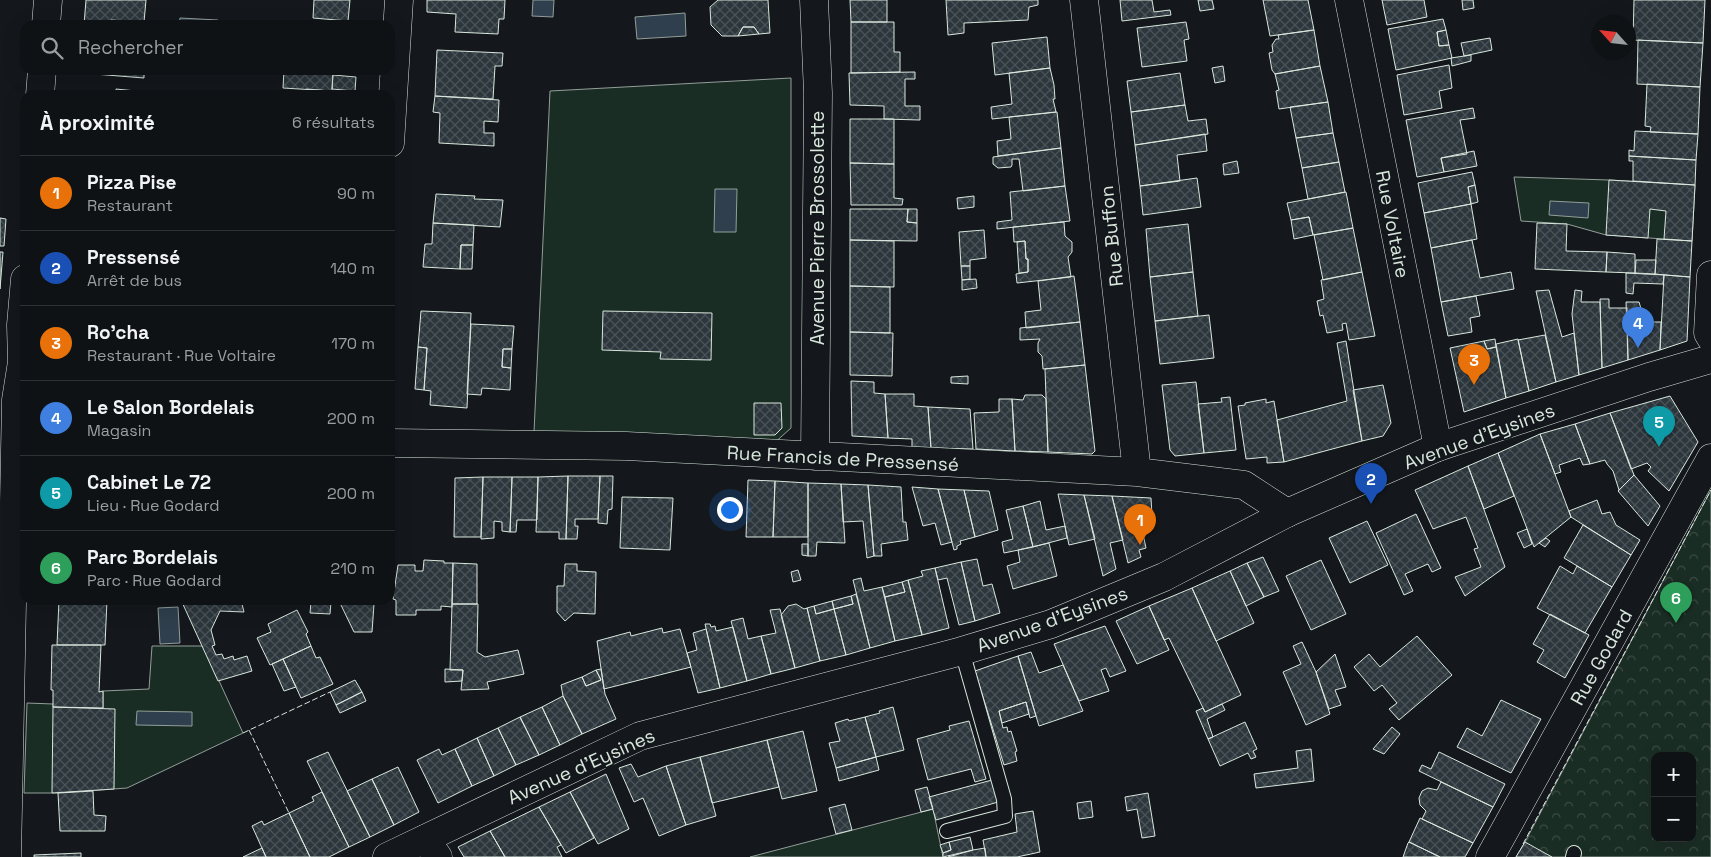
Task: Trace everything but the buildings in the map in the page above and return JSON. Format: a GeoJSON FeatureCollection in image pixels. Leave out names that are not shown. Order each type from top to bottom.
{"type":"FeatureCollection","features":[{"type":"Feature","properties":{"kind":"street"},"geometry":{"type":"LineString","coordinates":[[46,20],[48,0]]}},
{"type":"Feature","properties":{"kind":"street"},"geometry":{"type":"LineString","coordinates":[[395,64],[399,0]]}},
{"type":"Feature","properties":{"kind":"street","name":"Avenue Pierre Brossolette"},"geometry":{"type":"LineString","coordinates":[[814,0],[818,93],[815,456]]}},
{"type":"Feature","properties":{"kind":"street","name":"Rue Buffon"},"geometry":{"type":"LineString","coordinates":[[1084,0],[1137,472]]}},
{"type":"Feature","properties":{"kind":"street","name":"Rue Voltaire"},"geometry":{"type":"LineString","coordinates":[[1349,0],[1438,447]]}},
{"type":"Feature","properties":{"kind":"street"},"geometry":{"type":"LineString","coordinates":[[40,90],[42,75]]}},
{"type":"Feature","properties":{"kind":"street"},"geometry":{"type":"LineString","coordinates":[[393,90],[394,75]]}},
{"type":"Feature","properties":{"kind":"street"},"geometry":{"type":"LineString","coordinates":[[1711,275],[1708,333],[1711,338]]}},
{"type":"Feature","properties":{"kind":"street"},"geometry":{"type":"LineString","coordinates":[[7,857],[16,362],[20,332]]}},
{"type":"Feature","properties":{"kind":"street","name":"Avenue d'Eysines"},"geometry":{"type":"LineString","coordinates":[[387,857],[431,848],[640,736],[962,651],[1051,624],[1164,577],[1287,513],[1438,447],[1649,377],[1711,359]]}},
{"type":"Feature","properties":{"kind":"street","name":"Rue Francis de Pressensé"},"geometry":{"type":"LineString","coordinates":[[395,443],[626,446],[1137,472],[1244,485],[1287,513]]}},
{"type":"Feature","properties":{"kind":"street","name":"Rue Godard"},"geometry":{"type":"LineString","coordinates":[[1490,857],[1711,458]]}},
{"type":"Feature","properties":{"kind":"lane"},"geometry":{"type":"LineString","coordinates":[[947,831],[1005,816],[1004,799],[962,651]]}},
{"type":"Feature","properties":{"kind":"green space"},"geometry":{"type":"Polygon","coordinates":[[[791,78],[791,428],[772,445],[534,432],[550,91],[791,78]]]}},
{"type":"Feature","properties":{"kind":"green space"},"geometry":{"type":"Polygon","coordinates":[[[1514,177],[1695,185],[1692,241],[1606,235],[1567,224],[1521,221],[1514,177]]]}},
{"type":"Feature","properties":{"kind":"green space"},"geometry":{"type":"Polygon","coordinates":[[[1711,490],[1711,857],[1516,857],[1525,842],[1711,490]]]}},
{"type":"Feature","properties":{"kind":"green space"},"geometry":{"type":"Polygon","coordinates":[[[152,646],[203,646],[243,733],[127,788],[58,793],[24,793],[27,703],[53,704],[53,707],[103,708],[103,691],[149,689],[152,646]]]}},
{"type":"Feature","properties":{"kind":"green space"},"geometry":{"type":"Polygon","coordinates":[[[933,809],[943,857],[750,857],[933,809]]]}},
{"type":"Feature","properties":{"kind":"water"},"geometry":{"type":"Polygon","coordinates":[[[533,0],[554,0],[553,17],[532,16],[533,0]]]}},
{"type":"Feature","properties":{"kind":"water"},"geometry":{"type":"Polygon","coordinates":[[[685,13],[686,36],[637,39],[635,17],[685,13]]]}},
{"type":"Feature","properties":{"kind":"water"},"geometry":{"type":"Polygon","coordinates":[[[180,18],[218,20],[180,20],[180,18]]]}},
{"type":"Feature","properties":{"kind":"water"},"geometry":{"type":"Polygon","coordinates":[[[715,189],[737,189],[736,232],[714,232],[715,189]]]}},
{"type":"Feature","properties":{"kind":"water"},"geometry":{"type":"Polygon","coordinates":[[[1550,201],[1589,203],[1588,218],[1549,215],[1550,201]]]}},
{"type":"Feature","properties":{"kind":"water"},"geometry":{"type":"Polygon","coordinates":[[[178,607],[180,643],[160,644],[158,608],[178,607]]]}},
{"type":"Feature","properties":{"kind":"water"},"geometry":{"type":"Polygon","coordinates":[[[137,711],[192,712],[192,726],[136,725],[137,711]]]}},
{"type":"Feature","properties":{"kind":"fence"},"geometry":{"type":"LineString","coordinates":[[1523,844],[1711,490]]}},
{"type":"Feature","properties":{"kind":"fence"},"geometry":{"type":"LineString","coordinates":[[243,733],[330,692]]}},
{"type":"Feature","properties":{"kind":"fence"},"geometry":{"type":"LineString","coordinates":[[249,730],[289,813]]}},
{"type":"Feature","properties":{"kind":"place","name":"Le Salon Bordelais"},"geometry":{"type":"Point","coordinates":[1638,348]}},
{"type":"Feature","properties":{"kind":"place","name":"Ro'cha"},"geometry":{"type":"Point","coordinates":[1474,385]}},
{"type":"Feature","properties":{"kind":"place","name":"Cabinet Le 72"},"geometry":{"type":"Point","coordinates":[1659,447]}},
{"type":"Feature","properties":{"kind":"place","name":"Pressensé"},"geometry":{"type":"Point","coordinates":[1371,504]}},
{"type":"Feature","properties":{"kind":"place","name":"Pizza Pise"},"geometry":{"type":"Point","coordinates":[1140,545]}},
{"type":"Feature","properties":{"kind":"place","name":"Parc Bordelais"},"geometry":{"type":"Point","coordinates":[1676,623]}}]}
